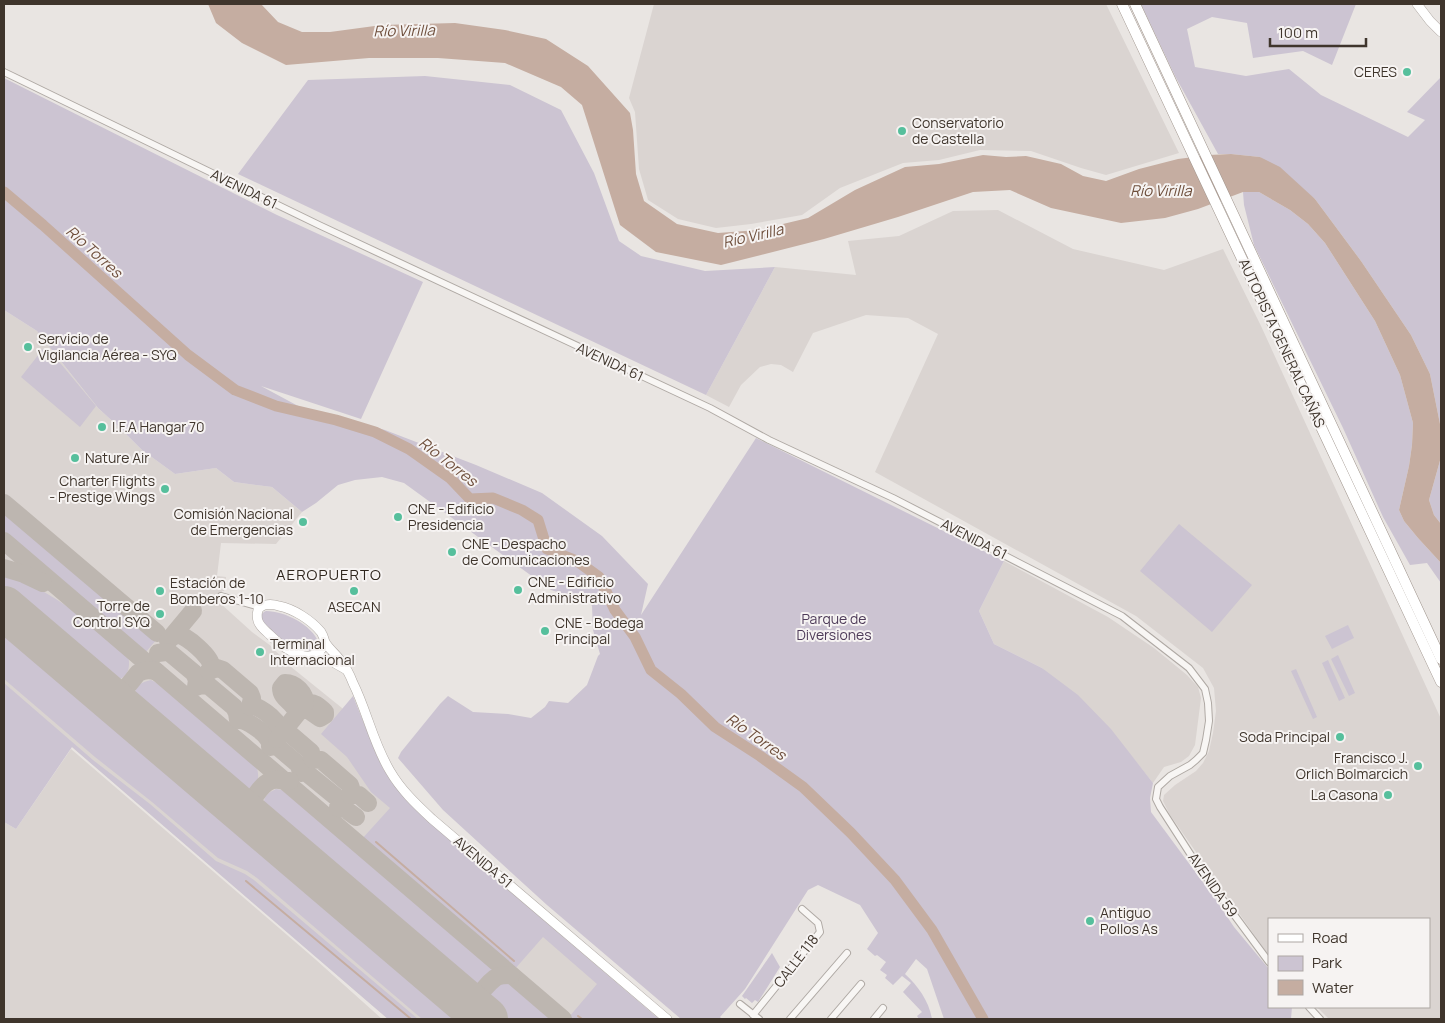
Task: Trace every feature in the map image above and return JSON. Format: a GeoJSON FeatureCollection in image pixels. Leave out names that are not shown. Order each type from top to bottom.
{"type":"FeatureCollection","features":[{"type":"Feature","properties":{"kind":"highway","name":"AUTOPISTA GENERAL CAÑAS"},"geometry":{"type":"LineString","coordinates":[[1122,4],[1184,120]]}},
{"type":"Feature","properties":{"kind":"highway","name":"AUTOPISTA GENERAL CAÑAS"},"geometry":{"type":"LineString","coordinates":[[1135,4],[1184,120],[1441,682]]}},
{"type":"Feature","properties":{"kind":"highway","name":"AUTOPISTA GENERAL CAÑAS"},"geometry":{"type":"LineString","coordinates":[[1249,261],[1441,659]]}},
{"type":"Feature","properties":{"kind":"main road"},"geometry":{"type":"LineString","coordinates":[[1417,4],[1441,32]]}},
{"type":"Feature","properties":{"kind":"main road","name":"AVENIDA 51"},"geometry":{"type":"LineString","coordinates":[[260,607],[276,605],[287,608],[320,630],[325,642],[340,660],[354,683],[380,752],[396,782],[406,793],[432,819],[667,1019]]}},
{"type":"Feature","properties":{"kind":"main road"},"geometry":{"type":"LineString","coordinates":[[260,607],[257,612],[260,626],[290,651],[298,655],[316,655],[346,670]]}},
{"type":"Feature","properties":{"kind":"main road"},"geometry":{"type":"LineString","coordinates":[[316,655],[324,647],[325,642]]}},
{"type":"Feature","properties":{"kind":"street","name":"AVENIDA 61"},"geometry":{"type":"LineString","coordinates":[[4,72],[328,229],[710,408],[769,440],[893,498],[1122,616],[1189,668],[1205,690],[1209,721],[1203,753],[1190,765],[1170,776],[1158,787],[1156,799],[1160,807]]}},
{"type":"Feature","properties":{"kind":"street","name":"AVENIDA 51"},"geometry":{"type":"LineString","coordinates":[[221,596],[260,607]]}},
{"type":"Feature","properties":{"kind":"street","name":"AVENIDA 59"},"geometry":{"type":"LineString","coordinates":[[1160,807],[1198,866],[1268,961]]}},
{"type":"Feature","properties":{"kind":"street","name":"CALLE 118"},"geometry":{"type":"LineString","coordinates":[[756,1017],[820,932],[818,923],[802,909]]}},
{"type":"Feature","properties":{"kind":"street"},"geometry":{"type":"LineString","coordinates":[[790,1019],[847,953]]}},
{"type":"Feature","properties":{"kind":"street"},"geometry":{"type":"LineString","coordinates":[[831,1019],[861,984]]}},
{"type":"Feature","properties":{"kind":"street"},"geometry":{"type":"LineString","coordinates":[[740,1004],[756,1017]]}},
{"type":"Feature","properties":{"kind":"street"},"geometry":{"type":"LineString","coordinates":[[874,1019],[882,1008]]}},
{"type":"Feature","properties":{"kind":"street"},"geometry":{"type":"LineString","coordinates":[[1310,1008],[1320,1019]]}},
{"type":"Feature","properties":{"kind":"shaded area","name":"Conservatorio de Castella"},"geometry":{"type":"Polygon","coordinates":[[[654,4],[1106,4],[1179,153],[1106,175],[1031,151],[980,150],[939,160],[903,163],[840,188],[802,215],[716,228],[678,219],[648,200],[639,169],[635,112],[629,98],[654,4]]]}},
{"type":"Feature","properties":{"kind":"shaded area"},"geometry":{"type":"Polygon","coordinates":[[[998,210],[1073,249],[1164,270],[1223,249],[1261,326],[1441,719],[1441,1019],[1329,1019],[1318,1008],[1430,1008],[1430,918],[1268,918],[1268,955],[1170,815],[1163,801],[1164,795],[1196,771],[1203,763],[1209,751],[1216,711],[1214,688],[1203,668],[1136,616],[875,472],[938,334],[908,318],[866,315],[813,333],[793,372],[781,365],[771,364],[760,367],[741,385],[729,407],[706,395],[775,267],[856,275],[848,241],[899,236],[953,211],[998,210]]]}},
{"type":"Feature","properties":{"kind":"shaded area"},"geometry":{"type":"Polygon","coordinates":[[[4,310],[37,331],[98,408],[142,450],[175,474],[216,468],[234,482],[272,487],[302,512],[276,544],[221,543],[217,576],[226,577],[220,603],[252,632],[271,646],[281,656],[280,658],[349,715],[388,786],[650,1019],[388,1019],[4,690],[4,310]]]}},
{"type":"Feature","properties":{"kind":"shaded area"},"geometry":{"type":"Polygon","coordinates":[[[1004,561],[1108,617],[1154,648],[1187,675],[1198,687],[1201,698],[1195,745],[1189,756],[1181,762],[1164,767],[1153,783],[1133,758],[1042,668],[994,644],[979,611],[1004,561]]]}},
{"type":"Feature","properties":{"kind":"shaded area"},"geometry":{"type":"Polygon","coordinates":[[[71,749],[382,1019],[4,1019],[4,822],[16,829],[71,749]]]}},
{"type":"Feature","properties":{"kind":"green space"},"geometry":{"type":"Polygon","coordinates":[[[1141,4],[1356,4],[1332,65],[1303,51],[1253,58],[1247,23],[1212,17],[1187,29],[1195,67],[1246,76],[1289,69],[1321,95],[1408,137],[1425,120],[1407,112],[1441,77],[1441,429],[1430,374],[1411,335],[1361,261],[1315,199],[1260,157],[1218,154],[1175,76],[1141,4]]]}},
{"type":"Feature","properties":{"kind":"green space"},"geometry":{"type":"Polygon","coordinates":[[[425,76],[510,85],[561,110],[594,173],[619,241],[641,256],[705,271],[775,267],[706,395],[238,174],[308,80],[425,76]]]}},
{"type":"Feature","properties":{"kind":"green space","name":"Parque de Diversiones"},"geometry":{"type":"Polygon","coordinates":[[[4,78],[277,215],[423,282],[361,419],[261,386],[300,407],[385,430],[542,493],[602,536],[648,584],[641,615],[756,438],[1004,561],[979,611],[994,644],[1042,668],[1078,695],[1111,729],[1153,783],[1150,798],[1151,812],[1234,927],[1268,968],[1268,1008],[1292,1008],[1291,1019],[944,1019],[927,969],[916,959],[905,974],[922,994],[932,1019],[919,1019],[917,1016],[922,1012],[903,992],[911,983],[902,976],[893,985],[885,978],[887,975],[880,970],[886,962],[867,949],[878,933],[860,905],[818,885],[808,890],[745,989],[720,1017],[722,1019],[681,1019],[547,905],[443,810],[398,758],[448,696],[473,712],[508,714],[531,718],[545,707],[549,701],[568,703],[587,685],[600,654],[593,630],[592,606],[589,602],[551,590],[404,483],[382,477],[355,480],[338,485],[302,512],[272,487],[234,482],[216,468],[175,474],[142,450],[98,408],[37,331],[4,310],[4,78]]]}},
{"type":"Feature","properties":{"kind":"green space"},"geometry":{"type":"Polygon","coordinates":[[[1243,192],[1259,192],[1290,210],[1308,224],[1325,243],[1375,321],[1400,375],[1413,423],[1409,466],[1399,510],[1404,521],[1441,563],[1441,583],[1427,563],[1410,565],[1383,517],[1343,428],[1254,245],[1244,205],[1243,192]]]}},
{"type":"Feature","properties":{"kind":"green space"},"geometry":{"type":"Polygon","coordinates":[[[43,349],[61,364],[96,406],[80,427],[21,377],[43,349]]]}},
{"type":"Feature","properties":{"kind":"green space"},"geometry":{"type":"Polygon","coordinates":[[[1441,457],[1441,524],[1434,515],[1429,500],[1441,457]]]}},
{"type":"Feature","properties":{"kind":"green space"},"geometry":{"type":"Polygon","coordinates":[[[4,510],[157,639],[145,653],[4,532],[4,510]]]}},
{"type":"Feature","properties":{"kind":"green space"},"geometry":{"type":"Polygon","coordinates":[[[1179,524],[1252,585],[1212,632],[1140,571],[1179,524]]]}},
{"type":"Feature","properties":{"kind":"green space"},"geometry":{"type":"Polygon","coordinates":[[[4,575],[44,592],[88,622],[128,657],[129,668],[126,675],[116,679],[104,674],[4,588],[4,575]]]}},
{"type":"Feature","properties":{"kind":"green space"},"geometry":{"type":"Polygon","coordinates":[[[266,611],[281,613],[304,625],[319,643],[316,649],[309,651],[301,650],[286,643],[262,621],[262,615],[266,611]]]}},
{"type":"Feature","properties":{"kind":"green space"},"geometry":{"type":"Polygon","coordinates":[[[4,625],[464,1019],[422,1019],[257,878],[247,871],[218,858],[95,757],[4,679],[4,625]]]}},
{"type":"Feature","properties":{"kind":"green space"},"geometry":{"type":"Polygon","coordinates":[[[1348,625],[1354,638],[1332,649],[1325,636],[1348,625]]]}},
{"type":"Feature","properties":{"kind":"green space"},"geometry":{"type":"Polygon","coordinates":[[[1338,655],[1355,693],[1349,696],[1331,659],[1338,655]]]}},
{"type":"Feature","properties":{"kind":"green space"},"geometry":{"type":"Polygon","coordinates":[[[1328,660],[1345,698],[1339,701],[1322,663],[1328,660]]]}},
{"type":"Feature","properties":{"kind":"green space"},"geometry":{"type":"Polygon","coordinates":[[[1296,669],[1317,717],[1313,719],[1291,671],[1296,669]]]}},
{"type":"Feature","properties":{"kind":"green space"},"geometry":{"type":"Polygon","coordinates":[[[151,680],[256,766],[258,780],[252,788],[248,790],[235,787],[138,703],[135,691],[139,685],[151,680]]]}},
{"type":"Feature","properties":{"kind":"green space"},"geometry":{"type":"Polygon","coordinates":[[[4,683],[93,760],[150,804],[216,861],[254,880],[418,1019],[388,1019],[72,747],[16,829],[4,822],[4,683]]]}},
{"type":"Feature","properties":{"kind":"green space"},"geometry":{"type":"Polygon","coordinates":[[[353,696],[384,770],[392,783],[404,796],[445,836],[659,1019],[571,1019],[569,1017],[597,984],[543,937],[514,970],[361,840],[390,808],[371,792],[347,757],[321,734],[353,696]]]}},
{"type":"Feature","properties":{"kind":"green space"},"geometry":{"type":"Polygon","coordinates":[[[276,789],[282,790],[287,794],[289,792],[491,965],[491,972],[485,982],[475,989],[470,987],[268,814],[264,806],[264,799],[276,789]]]}},
{"type":"Feature","properties":{"kind":"green space"},"geometry":{"type":"Polygon","coordinates":[[[772,953],[780,967],[758,1002],[755,1000],[752,1003],[742,996],[772,953]]]}},
{"type":"Feature","properties":{"kind":"green space"},"geometry":{"type":"Polygon","coordinates":[[[508,980],[554,1019],[506,1019],[488,1004],[485,999],[486,995],[500,981],[508,980]]]}},
{"type":"Feature","properties":{"kind":"water","name":"Río Virilla"},"geometry":{"type":"Polygon","coordinates":[[[208,4],[261,4],[278,22],[302,32],[330,32],[382,25],[455,23],[505,30],[546,39],[588,66],[630,113],[636,174],[644,201],[677,224],[718,233],[758,230],[808,218],[855,190],[905,167],[939,164],[983,155],[1026,156],[1061,164],[1083,176],[1106,181],[1139,169],[1178,159],[1231,154],[1260,157],[1280,167],[1315,199],[1361,261],[1411,335],[1430,374],[1441,429],[1441,457],[1429,500],[1434,515],[1441,524],[1441,563],[1404,521],[1399,510],[1409,466],[1413,423],[1400,375],[1375,321],[1325,243],[1308,224],[1290,210],[1259,192],[1243,192],[1198,209],[1165,218],[1121,223],[1051,208],[1010,190],[973,192],[824,239],[721,265],[656,252],[620,225],[582,105],[561,87],[505,63],[438,58],[369,58],[286,65],[242,43],[216,23],[208,4]]]}},
{"type":"Feature","properties":{"kind":"waterway","name":"Río Torres"},"geometry":{"type":"LineString","coordinates":[[4,192],[188,355],[235,390],[276,406],[336,420],[375,432],[409,449],[450,478],[470,499],[493,498],[522,510],[538,520],[547,549],[577,561],[599,577],[615,610],[635,637],[651,670],[681,694],[715,727],[803,787],[851,833],[895,880],[932,930],[983,1019]]}},
{"type":"Feature","properties":{"kind":"waterway"},"geometry":{"type":"LineString","coordinates":[[376,842],[514,961]]}},
{"type":"Feature","properties":{"kind":"waterway"},"geometry":{"type":"LineString","coordinates":[[246,881],[411,1019]]}},
{"type":"Feature","properties":{"kind":"waterway"},"geometry":{"type":"LineString","coordinates":[[578,1016],[582,1019]]}},
{"type":"Feature","properties":{"kind":"taxiway"},"geometry":{"type":"LineString","coordinates":[[4,503],[157,633]]}},
{"type":"Feature","properties":{"kind":"taxiway"},"geometry":{"type":"LineString","coordinates":[[4,541],[563,1019]]}},
{"type":"Feature","properties":{"kind":"taxiway"},"geometry":{"type":"LineString","coordinates":[[4,568],[24,574],[43,583]]}},
{"type":"Feature","properties":{"kind":"taxiway"},"geometry":{"type":"LineString","coordinates":[[168,641],[193,611]]}},
{"type":"Feature","properties":{"kind":"taxiway"},"geometry":{"type":"LineString","coordinates":[[171,638],[177,635],[183,636],[198,647],[207,657],[211,667],[203,678]]}},
{"type":"Feature","properties":{"kind":"taxiway"},"geometry":{"type":"LineString","coordinates":[[158,653],[170,653],[194,673],[197,680],[196,687],[202,685],[209,686],[234,707],[238,720],[246,722],[259,730],[269,740],[270,747],[275,746],[279,748],[299,765],[301,773],[306,772],[335,796],[339,800],[338,808],[345,809],[356,817]]}},
{"type":"Feature","properties":{"kind":"taxiway"},"geometry":{"type":"LineString","coordinates":[[209,671],[217,668],[223,670],[250,693],[252,698],[250,707],[257,707],[266,713],[275,721],[281,733],[290,734],[311,752],[312,759],[321,760],[350,785],[350,795],[359,795],[368,803]]}},
{"type":"Feature","properties":{"kind":"taxiway"},"geometry":{"type":"LineString","coordinates":[[104,694],[121,692],[138,673],[148,670],[157,672]]}},
{"type":"Feature","properties":{"kind":"taxiway"},"geometry":{"type":"LineString","coordinates":[[277,739],[305,704],[304,696],[299,689],[289,683],[285,683],[281,688],[283,695],[294,707],[296,710],[297,714]]}},
{"type":"Feature","properties":{"kind":"taxiway"},"geometry":{"type":"LineString","coordinates":[[122,692],[121,701],[124,710]]}},
{"type":"Feature","properties":{"kind":"taxiway"},"geometry":{"type":"LineString","coordinates":[[299,711],[307,709],[320,718],[325,715],[325,712],[316,705],[311,703],[305,704]]}},
{"type":"Feature","properties":{"kind":"taxiway"},"geometry":{"type":"LineString","coordinates":[[233,803],[247,802],[265,784],[272,780],[290,781]]}},
{"type":"Feature","properties":{"kind":"taxiway"},"geometry":{"type":"LineString","coordinates":[[251,801],[249,811],[252,819]]}},
{"type":"Feature","properties":{"kind":"taxiway"},"geometry":{"type":"LineString","coordinates":[[458,995],[466,997],[476,996],[497,977],[511,975]]}},
{"type":"Feature","properties":{"kind":"taxiway"},"geometry":{"type":"LineString","coordinates":[[479,995],[477,1000],[479,1014]]}},
{"type":"Feature","properties":{"kind":"runway"},"geometry":{"type":"LineString","coordinates":[[4,608],[486,1019]]}},
{"type":"Feature","properties":{"kind":"place","name":"CERES"},"geometry":{"type":"Point","coordinates":[1407,72]}},
{"type":"Feature","properties":{"kind":"place","name":"Conservatorio de Castella"},"geometry":{"type":"Point","coordinates":[902,131]}},
{"type":"Feature","properties":{"kind":"place","name":"Servicio de Vigilancia Aérea - SYQ"},"geometry":{"type":"Point","coordinates":[28,347]}},
{"type":"Feature","properties":{"kind":"place","name":"I.F.A Hangar 70"},"geometry":{"type":"Point","coordinates":[102,427]}},
{"type":"Feature","properties":{"kind":"place","name":"Nature Air"},"geometry":{"type":"Point","coordinates":[75,458]}},
{"type":"Feature","properties":{"kind":"place","name":"Charter Flights - Prestige Wings"},"geometry":{"type":"Point","coordinates":[165,489]}},
{"type":"Feature","properties":{"kind":"place","name":"CNE - Edificio Presidencia"},"geometry":{"type":"Point","coordinates":[398,517]}},
{"type":"Feature","properties":{"kind":"place","name":"Comisión Nacional de Emergencias"},"geometry":{"type":"Point","coordinates":[303,522]}},
{"type":"Feature","properties":{"kind":"place","name":"CNE - Despacho de Comunicaciones"},"geometry":{"type":"Point","coordinates":[452,552]}},
{"type":"Feature","properties":{"kind":"place","name":"CNE - Edificio Administrativo"},"geometry":{"type":"Point","coordinates":[518,590]}},
{"type":"Feature","properties":{"kind":"place","name":"Estación de Bomberos 1-10"},"geometry":{"type":"Point","coordinates":[160,591]}},
{"type":"Feature","properties":{"kind":"place","name":"ASECAN"},"geometry":{"type":"Point","coordinates":[354,591]}},
{"type":"Feature","properties":{"kind":"place","name":"Torre de Control SYQ"},"geometry":{"type":"Point","coordinates":[160,614]}},
{"type":"Feature","properties":{"kind":"place","name":"CNE - Bodega Principal"},"geometry":{"type":"Point","coordinates":[545,631]}},
{"type":"Feature","properties":{"kind":"place","name":"Terminal Internacional"},"geometry":{"type":"Point","coordinates":[260,652]}},
{"type":"Feature","properties":{"kind":"place","name":"Soda Principal"},"geometry":{"type":"Point","coordinates":[1340,737]}},
{"type":"Feature","properties":{"kind":"place","name":"Francisco J. Orlich Bolmarcich"},"geometry":{"type":"Point","coordinates":[1418,766]}},
{"type":"Feature","properties":{"kind":"place","name":"La Casona"},"geometry":{"type":"Point","coordinates":[1388,795]}},
{"type":"Feature","properties":{"kind":"place","name":"Antiguo Pollos As"},"geometry":{"type":"Point","coordinates":[1090,921]}},
{"type":"Feature","properties":{"kind":"district","name":"AEROPUERTO"},"geometry":{"type":"Point","coordinates":[329,575]}}]}
